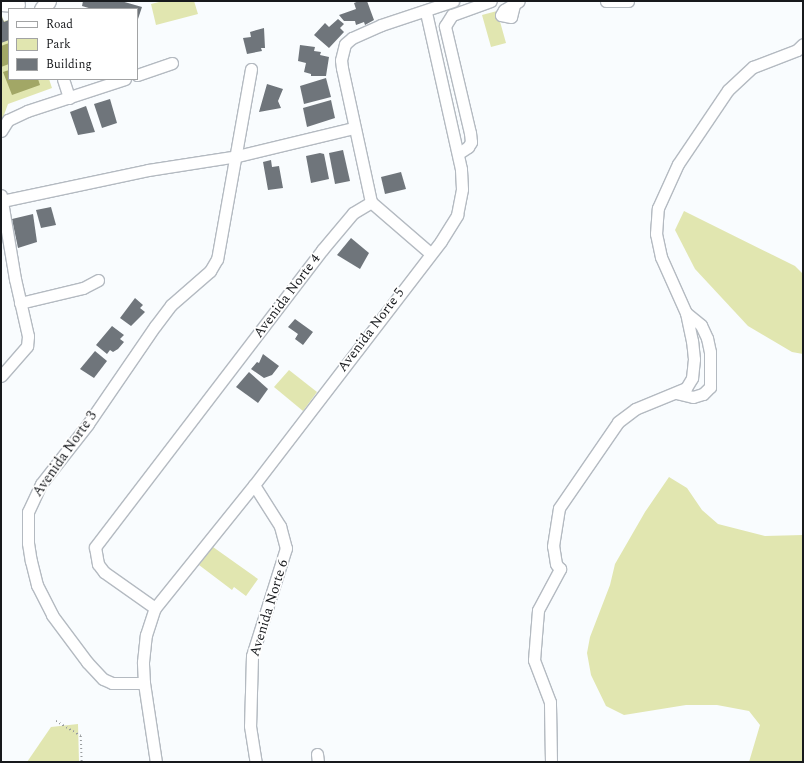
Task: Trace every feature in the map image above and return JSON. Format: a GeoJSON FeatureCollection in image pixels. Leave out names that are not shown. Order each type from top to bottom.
{"type":"FeatureCollection","features":[{"type":"Feature","properties":{"kind":"main road"},"geometry":{"type":"LineString","coordinates":[[1,3],[18,5]]}},
{"type":"Feature","properties":{"kind":"street"},"geometry":{"type":"LineString","coordinates":[[430,253],[371,202],[354,128],[341,60],[345,44],[352,38],[381,25],[426,12],[453,1]]}},
{"type":"Feature","properties":{"kind":"street"},"geometry":{"type":"LineString","coordinates":[[606,1],[628,1]]}},
{"type":"Feature","properties":{"kind":"street"},"geometry":{"type":"LineString","coordinates":[[459,153],[468,147],[471,142],[445,26],[452,16],[488,2]]}},
{"type":"Feature","properties":{"kind":"street","name":"Avenida Norte 5"},"geometry":{"type":"LineString","coordinates":[[155,608],[254,485],[430,253],[457,215],[462,189],[459,153],[426,12]]}},
{"type":"Feature","properties":{"kind":"street"},"geometry":{"type":"LineString","coordinates":[[551,762],[550,702],[534,660],[538,610],[560,569],[556,564],[553,546],[559,508],[618,422],[635,409],[686,388],[692,378],[694,359],[686,312],[661,257],[656,234],[658,208],[678,164],[728,90],[753,67],[797,50],[803,44]]}},
{"type":"Feature","properties":{"kind":"street"},"geometry":{"type":"LineString","coordinates":[[138,75],[172,63]]}},
{"type":"Feature","properties":{"kind":"street","name":"Avenida Norte 3"},"geometry":{"type":"LineString","coordinates":[[144,683],[118,684],[103,679],[52,615],[37,585],[31,561],[28,543],[28,512],[41,484],[88,424],[155,326],[171,305],[210,271],[218,259],[251,69]]}},
{"type":"Feature","properties":{"kind":"street"},"geometry":{"type":"LineString","coordinates":[[63,80],[69,98]]}},
{"type":"Feature","properties":{"kind":"street"},"geometry":{"type":"LineString","coordinates":[[1,131],[13,117],[122,80]]}},
{"type":"Feature","properties":{"kind":"street"},"geometry":{"type":"LineString","coordinates":[[1,376],[27,346],[28,336],[20,303],[2,198],[148,170],[237,156],[354,128]]}},
{"type":"Feature","properties":{"kind":"street","name":"Avenida Norte 4"},"geometry":{"type":"LineString","coordinates":[[155,608],[104,572],[96,556],[97,543],[322,250],[353,213],[371,202]]}},
{"type":"Feature","properties":{"kind":"street"},"geometry":{"type":"LineString","coordinates":[[20,303],[83,288],[98,280]]}},
{"type":"Feature","properties":{"kind":"street"},"geometry":{"type":"LineString","coordinates":[[676,393],[693,396],[703,394],[710,387],[710,352],[707,338],[701,325],[686,312]]}},
{"type":"Feature","properties":{"kind":"street","name":"Avenida Norte 6"},"geometry":{"type":"LineString","coordinates":[[254,485],[280,526],[286,548],[252,656],[250,726],[256,762]]}},
{"type":"Feature","properties":{"kind":"street"},"geometry":{"type":"LineString","coordinates":[[155,608],[145,642],[144,683],[156,762]]}},
{"type":"Feature","properties":{"kind":"path"},"geometry":{"type":"LineString","coordinates":[[56,721],[81,736],[82,762]]}},
{"type":"Feature","properties":{"kind":"green space"},"geometry":{"type":"Polygon","coordinates":[[[163,1],[194,1],[198,14],[156,25],[151,4],[163,1]]]}},
{"type":"Feature","properties":{"kind":"green space"},"geometry":{"type":"Polygon","coordinates":[[[497,11],[506,43],[491,47],[482,15],[497,11]]]}},
{"type":"Feature","properties":{"kind":"green space"},"geometry":{"type":"Polygon","coordinates":[[[2,16],[4,21],[8,20],[8,80],[49,80],[52,88],[8,104],[1,123],[2,16]]]}},
{"type":"Feature","properties":{"kind":"green space"},"geometry":{"type":"Polygon","coordinates":[[[684,211],[795,266],[803,274],[803,354],[792,352],[748,326],[695,269],[675,230],[684,211]]]}},
{"type":"Feature","properties":{"kind":"green space"},"geometry":{"type":"Polygon","coordinates":[[[289,370],[317,392],[303,411],[274,387],[289,370]]]}},
{"type":"Feature","properties":{"kind":"green space"},"geometry":{"type":"Polygon","coordinates":[[[669,477],[687,488],[702,510],[718,524],[765,536],[803,535],[803,762],[749,762],[760,725],[749,711],[717,705],[686,705],[624,715],[606,706],[591,675],[587,653],[590,637],[610,585],[615,564],[645,512],[669,477]]]}},
{"type":"Feature","properties":{"kind":"green space"},"geometry":{"type":"Polygon","coordinates":[[[213,547],[258,579],[246,596],[234,587],[232,590],[199,565],[213,547]]]}},
{"type":"Feature","properties":{"kind":"green space"},"geometry":{"type":"Polygon","coordinates":[[[78,724],[79,762],[27,762],[51,727],[78,724]]]}},
{"type":"Feature","properties":{"kind":"shaded area"},"geometry":{"type":"Polygon","coordinates":[[[8,43],[8,64],[1,67],[1,46],[8,43]]]}},
{"type":"Feature","properties":{"kind":"shaded area"},"geometry":{"type":"Polygon","coordinates":[[[8,70],[8,80],[38,80],[40,85],[12,95],[3,72],[8,70]]]}},
{"type":"Feature","properties":{"kind":"building"},"geometry":{"type":"Polygon","coordinates":[[[83,1],[121,1],[142,7],[138,19],[138,8],[89,8],[82,6],[83,1]]]}},
{"type":"Feature","properties":{"kind":"building"},"geometry":{"type":"Polygon","coordinates":[[[359,1],[367,1],[374,20],[365,25],[364,22],[356,25],[355,21],[344,21],[339,15],[356,9],[354,3],[359,1]]]}},
{"type":"Feature","properties":{"kind":"building"},"geometry":{"type":"Polygon","coordinates":[[[1,15],[4,22],[8,20],[8,40],[1,43],[1,15]]]}},
{"type":"Feature","properties":{"kind":"building"},"geometry":{"type":"Polygon","coordinates":[[[338,19],[344,24],[340,28],[344,32],[329,48],[314,35],[325,23],[329,27],[338,19]]]}},
{"type":"Feature","properties":{"kind":"building"},"geometry":{"type":"Polygon","coordinates":[[[264,28],[265,48],[261,48],[262,51],[247,54],[243,38],[251,37],[250,32],[264,28]]]}},
{"type":"Feature","properties":{"kind":"building"},"geometry":{"type":"Polygon","coordinates":[[[300,45],[315,47],[314,51],[321,52],[320,55],[329,57],[326,76],[311,76],[311,74],[304,72],[306,63],[298,61],[300,45]]]}},
{"type":"Feature","properties":{"kind":"building"},"geometry":{"type":"Polygon","coordinates":[[[326,78],[331,97],[304,104],[300,86],[326,78]]]}},
{"type":"Feature","properties":{"kind":"building"},"geometry":{"type":"Polygon","coordinates":[[[267,84],[283,89],[278,101],[281,108],[259,112],[267,84]]]}},
{"type":"Feature","properties":{"kind":"building"},"geometry":{"type":"Polygon","coordinates":[[[110,99],[117,123],[102,128],[94,104],[110,99]]]}},
{"type":"Feature","properties":{"kind":"building"},"geometry":{"type":"Polygon","coordinates":[[[331,100],[335,118],[307,127],[303,108],[331,100]]]}},
{"type":"Feature","properties":{"kind":"building"},"geometry":{"type":"Polygon","coordinates":[[[86,106],[95,132],[78,135],[70,112],[86,106]]]}},
{"type":"Feature","properties":{"kind":"building"},"geometry":{"type":"Polygon","coordinates":[[[343,150],[350,181],[335,184],[329,153],[343,150]]]}},
{"type":"Feature","properties":{"kind":"building"},"geometry":{"type":"Polygon","coordinates":[[[320,153],[324,154],[329,179],[311,183],[306,156],[320,153]]]}},
{"type":"Feature","properties":{"kind":"building"},"geometry":{"type":"Polygon","coordinates":[[[271,160],[272,167],[279,166],[283,188],[268,190],[263,162],[271,160]]]}},
{"type":"Feature","properties":{"kind":"building"},"geometry":{"type":"Polygon","coordinates":[[[401,172],[406,189],[385,194],[381,177],[401,172]]]}},
{"type":"Feature","properties":{"kind":"building"},"geometry":{"type":"Polygon","coordinates":[[[51,207],[56,225],[41,228],[36,210],[51,207]]]}},
{"type":"Feature","properties":{"kind":"building"},"geometry":{"type":"Polygon","coordinates":[[[33,214],[37,242],[18,248],[12,219],[33,214]]]}},
{"type":"Feature","properties":{"kind":"building"},"geometry":{"type":"Polygon","coordinates":[[[351,238],[369,253],[360,269],[337,255],[351,238]]]}},
{"type":"Feature","properties":{"kind":"building"},"geometry":{"type":"Polygon","coordinates":[[[135,298],[143,305],[140,308],[145,312],[131,326],[120,318],[135,298]]]}},
{"type":"Feature","properties":{"kind":"building"},"geometry":{"type":"Polygon","coordinates":[[[295,319],[313,332],[303,345],[295,339],[298,334],[288,327],[295,319]]]}},
{"type":"Feature","properties":{"kind":"building"},"geometry":{"type":"Polygon","coordinates":[[[112,326],[124,335],[120,339],[124,342],[118,349],[113,352],[110,350],[107,354],[96,345],[112,326]]]}},
{"type":"Feature","properties":{"kind":"building"},"geometry":{"type":"Polygon","coordinates":[[[95,351],[107,361],[94,378],[80,369],[95,351]]]}},
{"type":"Feature","properties":{"kind":"building"},"geometry":{"type":"Polygon","coordinates":[[[263,354],[279,366],[272,375],[264,378],[251,369],[257,362],[259,363],[263,354]]]}},
{"type":"Feature","properties":{"kind":"building"},"geometry":{"type":"Polygon","coordinates":[[[249,372],[268,389],[258,403],[236,387],[249,372]]]}}]}
